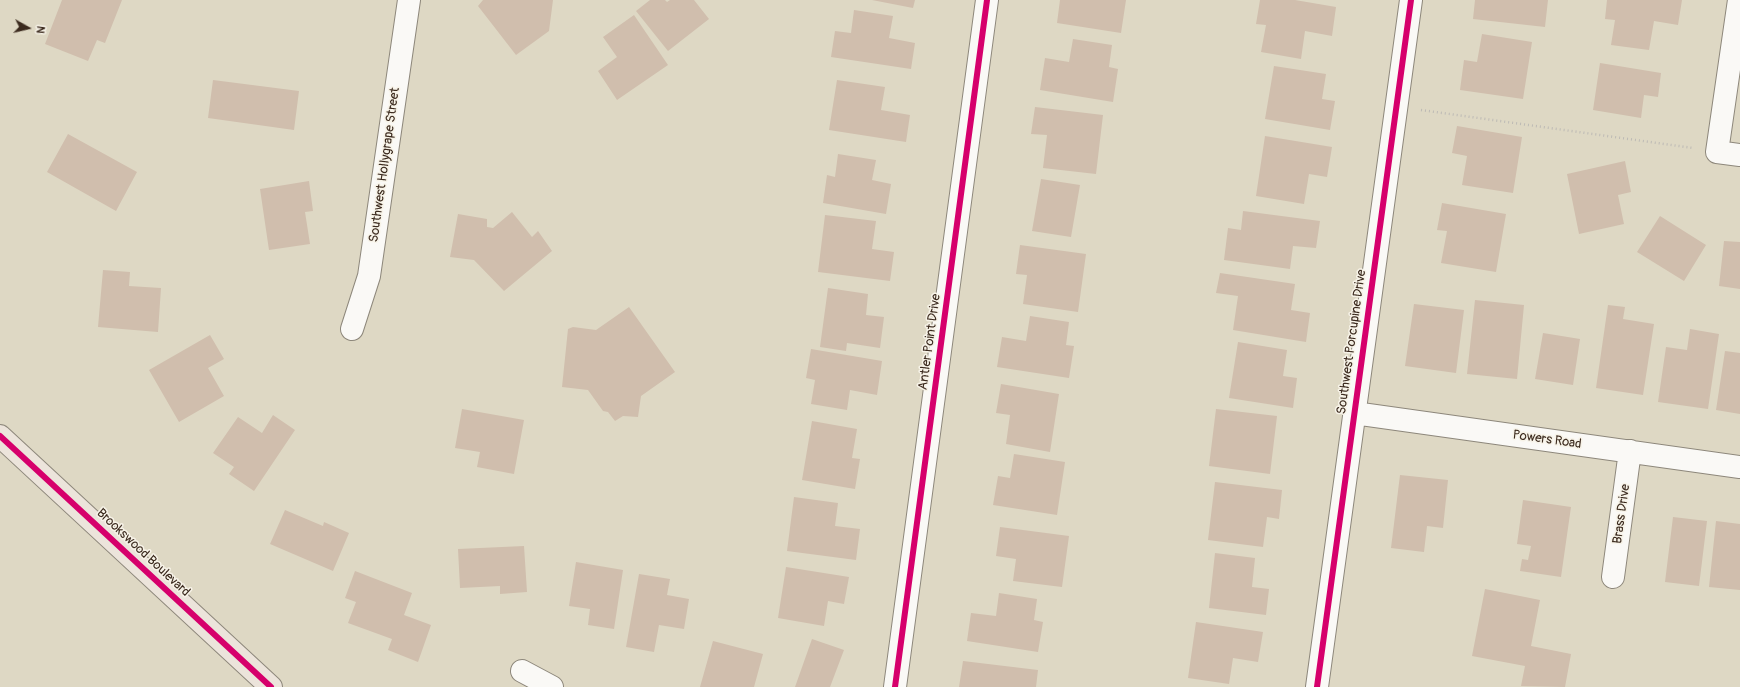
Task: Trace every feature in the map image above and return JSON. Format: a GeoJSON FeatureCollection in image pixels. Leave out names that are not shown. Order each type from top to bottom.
{"type":"FeatureCollection","features":[{"type":"Feature","properties":{"kind":"main road","name":"Brookswood Boulevard"},"geometry":{"type":"LineString","coordinates":[[0,436],[271,687]]}},
{"type":"Feature","properties":{"kind":"street","name":"Southwest Hollygrape Street"},"geometry":{"type":"LineString","coordinates":[[352,329],[369,276],[409,0]]}},
{"type":"Feature","properties":{"kind":"street","name":"Antler Point Drive"},"geometry":{"type":"LineString","coordinates":[[895,687],[987,0]]}},
{"type":"Feature","properties":{"kind":"street","name":"Southwest Porcupine Drive"},"geometry":{"type":"LineString","coordinates":[[1316,687],[1411,0]]}},
{"type":"Feature","properties":{"kind":"street"},"geometry":{"type":"LineString","coordinates":[[1739,0],[1717,152],[1740,155]]}},
{"type":"Feature","properties":{"kind":"street","name":"Powers Road"},"geometry":{"type":"LineString","coordinates":[[1354,413],[1740,467]]}},
{"type":"Feature","properties":{"kind":"street","name":"Brass Drive"},"geometry":{"type":"LineString","coordinates":[[1613,577],[1630,451]]}},
{"type":"Feature","properties":{"kind":"street"},"geometry":{"type":"LineString","coordinates":[[522,671],[552,687]]}},
{"type":"Feature","properties":{"kind":"path"},"geometry":{"type":"LineString","coordinates":[[1396,106],[1717,152]]}},
{"type":"Feature","properties":{"kind":"building"},"geometry":{"type":"Polygon","coordinates":[[[62,0],[122,0],[105,43],[97,40],[88,61],[45,44],[62,0]]]}},
{"type":"Feature","properties":{"kind":"building"},"geometry":{"type":"Polygon","coordinates":[[[483,0],[553,0],[549,31],[516,55],[478,6],[483,0]]]}},
{"type":"Feature","properties":{"kind":"building"},"geometry":{"type":"Polygon","coordinates":[[[650,0],[665,0],[667,2],[670,0],[694,0],[709,19],[668,51],[636,11],[650,0]]]}},
{"type":"Feature","properties":{"kind":"building"},"geometry":{"type":"Polygon","coordinates":[[[872,0],[915,0],[913,8],[872,0]]]}},
{"type":"Feature","properties":{"kind":"building"},"geometry":{"type":"Polygon","coordinates":[[[1060,0],[1126,0],[1121,33],[1057,23],[1060,0]]]}},
{"type":"Feature","properties":{"kind":"building"},"geometry":{"type":"Polygon","coordinates":[[[1260,0],[1295,0],[1336,7],[1332,36],[1305,31],[1301,59],[1261,52],[1266,25],[1256,24],[1260,0]]]}},
{"type":"Feature","properties":{"kind":"building"},"geometry":{"type":"Polygon","coordinates":[[[1475,0],[1548,0],[1545,27],[1473,19],[1475,0]]]}},
{"type":"Feature","properties":{"kind":"building"},"geometry":{"type":"Polygon","coordinates":[[[1607,0],[1682,0],[1678,25],[1654,21],[1649,50],[1611,45],[1615,20],[1605,19],[1607,0]]]}},
{"type":"Feature","properties":{"kind":"building"},"geometry":{"type":"Polygon","coordinates":[[[854,10],[893,16],[889,38],[915,43],[911,69],[831,57],[835,31],[851,33],[854,10]]]}},
{"type":"Feature","properties":{"kind":"building"},"geometry":{"type":"Polygon","coordinates":[[[634,15],[668,65],[617,100],[598,71],[617,57],[603,37],[634,15]]]}},
{"type":"Feature","properties":{"kind":"building"},"geometry":{"type":"Polygon","coordinates":[[[1482,34],[1532,42],[1523,99],[1460,90],[1464,60],[1477,62],[1482,34]]]}},
{"type":"Feature","properties":{"kind":"building"},"geometry":{"type":"Polygon","coordinates":[[[1073,39],[1112,45],[1109,67],[1118,69],[1113,102],[1040,90],[1045,58],[1069,62],[1073,39]]]}},
{"type":"Feature","properties":{"kind":"building"},"geometry":{"type":"Polygon","coordinates":[[[1600,63],[1661,73],[1658,97],[1644,95],[1641,118],[1593,110],[1600,63]]]}},
{"type":"Feature","properties":{"kind":"building"},"geometry":{"type":"Polygon","coordinates":[[[1274,66],[1326,74],[1322,99],[1335,101],[1330,130],[1265,119],[1274,66]]]}},
{"type":"Feature","properties":{"kind":"building"},"geometry":{"type":"Polygon","coordinates":[[[213,80],[299,91],[294,130],[208,118],[213,80]]]}},
{"type":"Feature","properties":{"kind":"building"},"geometry":{"type":"Polygon","coordinates":[[[837,80],[885,87],[881,110],[910,115],[906,142],[829,130],[837,80]]]}},
{"type":"Feature","properties":{"kind":"building"},"geometry":{"type":"Polygon","coordinates":[[[1035,107],[1103,115],[1096,174],[1043,168],[1047,135],[1031,134],[1035,107]]]}},
{"type":"Feature","properties":{"kind":"building"},"geometry":{"type":"Polygon","coordinates":[[[1457,126],[1522,137],[1513,193],[1462,185],[1467,156],[1452,153],[1457,126]]]}},
{"type":"Feature","properties":{"kind":"building"},"geometry":{"type":"Polygon","coordinates":[[[68,134],[137,172],[116,211],[47,172],[68,134]]]}},
{"type":"Feature","properties":{"kind":"building"},"geometry":{"type":"Polygon","coordinates":[[[1265,136],[1332,147],[1327,177],[1309,174],[1304,204],[1256,196],[1265,136]]]}},
{"type":"Feature","properties":{"kind":"building"},"geometry":{"type":"Polygon","coordinates":[[[838,154],[876,160],[872,180],[891,184],[886,214],[823,203],[827,175],[835,177],[838,154]]]}},
{"type":"Feature","properties":{"kind":"building"},"geometry":{"type":"Polygon","coordinates":[[[1625,161],[1631,192],[1618,195],[1624,224],[1579,234],[1567,174],[1625,161]]]}},
{"type":"Feature","properties":{"kind":"building"},"geometry":{"type":"Polygon","coordinates":[[[1041,179],[1080,185],[1071,237],[1032,231],[1041,179]]]}},
{"type":"Feature","properties":{"kind":"building"},"geometry":{"type":"Polygon","coordinates":[[[309,181],[313,211],[305,212],[310,244],[269,250],[260,189],[309,181]]]}},
{"type":"Feature","properties":{"kind":"building"},"geometry":{"type":"Polygon","coordinates":[[[1442,203],[1506,214],[1496,272],[1441,263],[1447,231],[1437,230],[1442,203]]]}},
{"type":"Feature","properties":{"kind":"building"},"geometry":{"type":"Polygon","coordinates":[[[1243,211],[1320,221],[1316,248],[1293,246],[1290,269],[1224,260],[1228,228],[1241,230],[1243,211]]]}},
{"type":"Feature","properties":{"kind":"building"},"geometry":{"type":"Polygon","coordinates":[[[512,212],[532,237],[538,231],[552,251],[504,291],[474,260],[450,257],[458,214],[487,219],[487,227],[493,228],[512,212]]]}},
{"type":"Feature","properties":{"kind":"building"},"geometry":{"type":"Polygon","coordinates":[[[825,215],[876,221],[872,249],[894,252],[890,281],[818,272],[825,215]]]}},
{"type":"Feature","properties":{"kind":"building"},"geometry":{"type":"Polygon","coordinates":[[[1660,216],[1706,245],[1684,281],[1637,252],[1660,216]]]}},
{"type":"Feature","properties":{"kind":"building"},"geometry":{"type":"Polygon","coordinates":[[[1724,241],[1740,242],[1740,289],[1719,286],[1724,241]]]}},
{"type":"Feature","properties":{"kind":"building"},"geometry":{"type":"Polygon","coordinates":[[[1020,245],[1086,254],[1078,312],[1023,304],[1027,275],[1016,274],[1020,245]]]}},
{"type":"Feature","properties":{"kind":"building"},"geometry":{"type":"Polygon","coordinates":[[[103,270],[130,272],[129,286],[161,288],[158,332],[98,327],[103,270]]]}},
{"type":"Feature","properties":{"kind":"building"},"geometry":{"type":"Polygon","coordinates":[[[1220,273],[1295,284],[1291,310],[1310,313],[1306,342],[1233,330],[1238,296],[1216,293],[1220,273]]]}},
{"type":"Feature","properties":{"kind":"building"},"geometry":{"type":"Polygon","coordinates":[[[828,288],[868,294],[866,315],[884,317],[880,348],[847,343],[846,351],[820,347],[828,288]]]}},
{"type":"Feature","properties":{"kind":"building"},"geometry":{"type":"Polygon","coordinates":[[[1475,300],[1524,305],[1517,379],[1467,374],[1475,300]]]}},
{"type":"Feature","properties":{"kind":"building"},"geometry":{"type":"Polygon","coordinates":[[[1414,304],[1464,310],[1456,373],[1405,366],[1414,304]]]}},
{"type":"Feature","properties":{"kind":"building"},"geometry":{"type":"Polygon","coordinates":[[[1608,305],[1625,307],[1623,319],[1654,324],[1643,395],[1596,388],[1608,305]]]}},
{"type":"Feature","properties":{"kind":"building"},"geometry":{"type":"Polygon","coordinates":[[[629,307],[675,372],[641,396],[638,417],[623,416],[615,421],[608,412],[603,411],[588,390],[562,387],[568,329],[573,327],[596,330],[629,307]]]}},
{"type":"Feature","properties":{"kind":"building"},"geometry":{"type":"Polygon","coordinates":[[[1030,316],[1069,322],[1066,345],[1074,346],[1069,378],[997,367],[1002,337],[1026,341],[1030,316]]]}},
{"type":"Feature","properties":{"kind":"building"},"geometry":{"type":"Polygon","coordinates":[[[1690,329],[1719,334],[1708,409],[1658,402],[1666,347],[1687,350],[1690,329]]]}},
{"type":"Feature","properties":{"kind":"building"},"geometry":{"type":"Polygon","coordinates":[[[1543,333],[1580,339],[1573,385],[1535,379],[1543,333]]]}},
{"type":"Feature","properties":{"kind":"building"},"geometry":{"type":"Polygon","coordinates":[[[210,335],[224,359],[208,368],[224,396],[179,422],[149,370],[210,335]]]}},
{"type":"Feature","properties":{"kind":"building"},"geometry":{"type":"Polygon","coordinates":[[[1238,342],[1287,350],[1283,376],[1297,378],[1293,408],[1229,398],[1238,342]]]}},
{"type":"Feature","properties":{"kind":"building"},"geometry":{"type":"Polygon","coordinates":[[[811,349],[882,361],[877,395],[850,390],[847,410],[811,404],[815,380],[806,378],[811,349]]]}},
{"type":"Feature","properties":{"kind":"building"},"geometry":{"type":"Polygon","coordinates":[[[1725,351],[1740,353],[1740,414],[1716,410],[1725,351]]]}},
{"type":"Feature","properties":{"kind":"building"},"geometry":{"type":"Polygon","coordinates":[[[1001,384],[1059,394],[1050,452],[1006,444],[1010,415],[996,413],[1001,384]]]}},
{"type":"Feature","properties":{"kind":"building"},"geometry":{"type":"Polygon","coordinates":[[[462,409],[524,420],[514,474],[477,467],[480,452],[455,448],[462,409]]]}},
{"type":"Feature","properties":{"kind":"building"},"geometry":{"type":"Polygon","coordinates":[[[1216,409],[1277,416],[1270,474],[1209,466],[1216,409]]]}},
{"type":"Feature","properties":{"kind":"building"},"geometry":{"type":"Polygon","coordinates":[[[273,415],[295,430],[254,491],[229,474],[234,467],[213,453],[238,417],[262,433],[273,415]]]}},
{"type":"Feature","properties":{"kind":"building"},"geometry":{"type":"Polygon","coordinates":[[[812,421],[857,429],[852,458],[860,459],[855,489],[802,480],[812,421]]]}},
{"type":"Feature","properties":{"kind":"building"},"geometry":{"type":"Polygon","coordinates":[[[1014,454],[1065,462],[1057,515],[993,505],[998,476],[1010,478],[1014,454]]]}},
{"type":"Feature","properties":{"kind":"building"},"geometry":{"type":"Polygon","coordinates":[[[1400,475],[1448,480],[1443,528],[1427,526],[1424,552],[1391,548],[1400,475]]]}},
{"type":"Feature","properties":{"kind":"building"},"geometry":{"type":"Polygon","coordinates":[[[1215,482],[1282,490],[1279,519],[1267,517],[1263,547],[1208,540],[1215,482]]]}},
{"type":"Feature","properties":{"kind":"building"},"geometry":{"type":"Polygon","coordinates":[[[794,497],[838,503],[835,526],[860,529],[856,560],[787,551],[794,497]]]}},
{"type":"Feature","properties":{"kind":"building"},"geometry":{"type":"Polygon","coordinates":[[[1523,500],[1571,507],[1561,577],[1520,571],[1522,559],[1528,560],[1531,546],[1517,544],[1523,500]]]}},
{"type":"Feature","properties":{"kind":"building"},"geometry":{"type":"Polygon","coordinates":[[[285,510],[323,526],[324,522],[349,533],[333,571],[270,544],[285,510]]]}},
{"type":"Feature","properties":{"kind":"building"},"geometry":{"type":"Polygon","coordinates":[[[1673,517],[1707,521],[1699,586],[1665,582],[1673,517]]]}},
{"type":"Feature","properties":{"kind":"building"},"geometry":{"type":"Polygon","coordinates":[[[1716,521],[1740,524],[1740,590],[1709,587],[1716,521]]]}},
{"type":"Feature","properties":{"kind":"building"},"geometry":{"type":"Polygon","coordinates":[[[1000,527],[1069,536],[1062,587],[1013,581],[1016,559],[996,556],[1000,527]]]}},
{"type":"Feature","properties":{"kind":"building"},"geometry":{"type":"Polygon","coordinates":[[[524,546],[527,592],[500,594],[500,586],[460,588],[458,549],[524,546]]]}},
{"type":"Feature","properties":{"kind":"building"},"geometry":{"type":"Polygon","coordinates":[[[1215,553],[1255,558],[1252,587],[1269,589],[1266,615],[1209,608],[1215,553]]]}},
{"type":"Feature","properties":{"kind":"building"},"geometry":{"type":"Polygon","coordinates":[[[576,562],[623,570],[614,629],[588,625],[590,609],[569,606],[576,562]]]}},
{"type":"Feature","properties":{"kind":"building"},"geometry":{"type":"Polygon","coordinates":[[[786,567],[849,577],[844,604],[828,601],[824,626],[778,618],[786,567]]]}},
{"type":"Feature","properties":{"kind":"building"},"geometry":{"type":"Polygon","coordinates":[[[355,571],[412,593],[404,615],[431,625],[418,662],[388,650],[392,639],[348,623],[356,602],[345,598],[355,571]]]}},
{"type":"Feature","properties":{"kind":"building"},"geometry":{"type":"Polygon","coordinates":[[[639,574],[670,579],[667,595],[689,599],[684,629],[659,625],[654,652],[626,647],[639,574]]]}},
{"type":"Feature","properties":{"kind":"building"},"geometry":{"type":"Polygon","coordinates":[[[1485,589],[1540,600],[1531,646],[1571,654],[1565,687],[1521,686],[1525,666],[1472,656],[1485,589]]]}},
{"type":"Feature","properties":{"kind":"building"},"geometry":{"type":"Polygon","coordinates":[[[999,593],[1037,599],[1034,620],[1043,622],[1038,652],[967,641],[971,613],[996,616],[999,593]]]}},
{"type":"Feature","properties":{"kind":"building"},"geometry":{"type":"Polygon","coordinates":[[[1196,622],[1263,632],[1258,662],[1233,658],[1229,684],[1188,678],[1196,622]]]}},
{"type":"Feature","properties":{"kind":"building"},"geometry":{"type":"Polygon","coordinates":[[[812,639],[844,650],[830,687],[795,687],[812,639]]]}},
{"type":"Feature","properties":{"kind":"building"},"geometry":{"type":"Polygon","coordinates":[[[713,641],[763,654],[754,687],[700,687],[713,641]]]}},
{"type":"Feature","properties":{"kind":"building"},"geometry":{"type":"Polygon","coordinates":[[[963,661],[1038,670],[1036,687],[959,687],[963,661]]]}},
{"type":"Feature","properties":{"kind":"cycle path"},"geometry":{"type":"LineString","coordinates":[[895,687],[987,0]]}},
{"type":"Feature","properties":{"kind":"cycle path"},"geometry":{"type":"LineString","coordinates":[[1317,687],[1411,0]]}},
{"type":"Feature","properties":{"kind":"cycle path"},"geometry":{"type":"LineString","coordinates":[[0,436],[271,687]]}}]}
